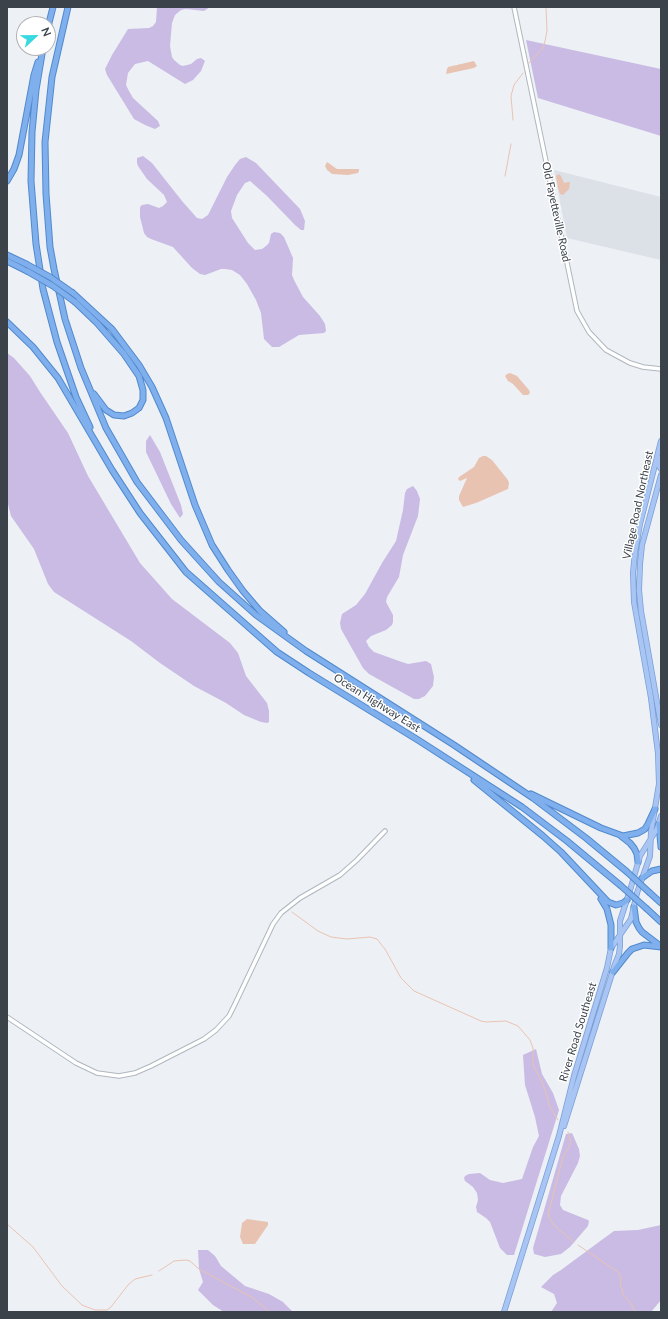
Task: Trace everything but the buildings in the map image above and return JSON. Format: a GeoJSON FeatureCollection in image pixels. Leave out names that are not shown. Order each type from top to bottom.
{"type":"FeatureCollection","features":[{"type":"Feature","properties":{"kind":"highway"},"geometry":{"type":"LineString","coordinates":[[68,7],[57,50],[51,83],[46,136],[45,175],[48,225],[54,269],[65,319],[81,368],[99,412],[125,461],[151,501],[180,540],[236,598],[277,631],[306,651]]}},
{"type":"Feature","properties":{"kind":"highway"},"geometry":{"type":"LineString","coordinates":[[7,181],[14,169],[19,155],[34,75],[40,56]]}},
{"type":"Feature","properties":{"kind":"highway"},"geometry":{"type":"LineString","coordinates":[[42,56],[34,104],[31,152],[32,203],[37,251],[49,312],[67,370],[86,417],[112,470]]}},
{"type":"Feature","properties":{"kind":"highway"},"geometry":{"type":"LineString","coordinates":[[7,255],[50,277],[73,293],[112,329],[135,359],[152,387],[170,428],[198,513],[212,545],[242,590],[260,611],[306,651]]}},
{"type":"Feature","properties":{"kind":"highway"},"geometry":{"type":"LineString","coordinates":[[7,261],[27,270],[53,286],[74,302],[104,330],[136,371],[141,381],[143,400],[139,408],[124,416],[110,413],[98,401],[81,368]]}},
{"type":"Feature","properties":{"kind":"highway"},"geometry":{"type":"LineString","coordinates":[[7,322],[33,347],[58,378],[112,470]]}},
{"type":"Feature","properties":{"kind":"highway","name":"Ocean Highway East"},"geometry":{"type":"LineString","coordinates":[[112,470],[140,513],[186,572],[277,652],[522,807],[567,841],[620,885],[661,922]]}},
{"type":"Feature","properties":{"kind":"highway","name":"Ocean Highway East"},"geometry":{"type":"LineString","coordinates":[[306,651],[494,772],[564,821],[626,871],[661,903]]}},
{"type":"Feature","properties":{"kind":"highway"},"geometry":{"type":"LineString","coordinates":[[454,764],[543,836],[561,852],[597,891],[612,904],[619,905],[627,900]]}},
{"type":"Feature","properties":{"kind":"highway"},"geometry":{"type":"LineString","coordinates":[[494,772],[535,796],[601,828],[624,836],[645,829],[655,809]]}},
{"type":"Feature","properties":{"kind":"highway"},"geometry":{"type":"LineString","coordinates":[[659,824],[661,847]]}},
{"type":"Feature","properties":{"kind":"highway"},"geometry":{"type":"LineString","coordinates":[[618,834],[630,843],[637,854],[638,862]]}},
{"type":"Feature","properties":{"kind":"highway"},"geometry":{"type":"LineString","coordinates":[[642,878],[652,871],[661,870]]}},
{"type":"Feature","properties":{"kind":"highway"},"geometry":{"type":"LineString","coordinates":[[597,891],[610,918],[612,928],[611,948]]}},
{"type":"Feature","properties":{"kind":"highway"},"geometry":{"type":"LineString","coordinates":[[634,907],[638,928],[661,947]]}},
{"type":"Feature","properties":{"kind":"highway"},"geometry":{"type":"LineString","coordinates":[[613,972],[628,953],[636,947],[650,944],[661,947]]}},
{"type":"Feature","properties":{"kind":"main road","name":"Village Road Northeast"},"geometry":{"type":"LineString","coordinates":[[657,740],[636,615],[633,585],[636,542],[661,441]]}},
{"type":"Feature","properties":{"kind":"main road"},"geometry":{"type":"LineString","coordinates":[[661,458],[659,464],[661,469]]}},
{"type":"Feature","properties":{"kind":"main road","name":"Village Road Northeast"},"geometry":{"type":"LineString","coordinates":[[661,475],[642,546],[639,590],[641,611],[661,725]]}},
{"type":"Feature","properties":{"kind":"main road"},"geometry":{"type":"LineString","coordinates":[[657,740],[661,756]]}},
{"type":"Feature","properties":{"kind":"main road","name":"River Road Southeast"},"geometry":{"type":"LineString","coordinates":[[504,1312],[559,1136],[574,1076],[607,968],[611,948],[628,924],[650,856],[659,773],[657,740]]}},
{"type":"Feature","properties":{"kind":"main road","name":"River Road Southeast"},"geometry":{"type":"LineString","coordinates":[[559,1136],[566,1121],[619,954],[620,922],[641,852],[651,839],[659,824],[661,816]]}},
{"type":"Feature","properties":{"kind":"street","name":"Old Fayetteville Road"},"geometry":{"type":"LineString","coordinates":[[514,7],[577,311],[589,332],[606,350],[630,363],[661,369]]}},
{"type":"Feature","properties":{"kind":"street"},"geometry":{"type":"LineString","coordinates":[[7,1017],[76,1064],[97,1073],[110,1076],[123,1075],[135,1073],[151,1066],[204,1039],[216,1030],[229,1016],[273,924],[280,913],[300,898],[340,875],[385,831]]}},
{"type":"Feature","properties":{"kind":"shaded area"},"geometry":{"type":"Polygon","coordinates":[[[157,7],[210,7],[204,11],[186,9],[181,10],[175,15],[172,23],[170,46],[174,60],[183,66],[191,64],[197,59],[201,58],[205,61],[201,71],[193,80],[185,84],[148,61],[135,64],[128,73],[126,85],[133,98],[158,121],[160,126],[155,129],[134,119],[107,75],[105,69],[128,29],[149,28],[153,26],[156,22],[157,7]]]}},
{"type":"Feature","properties":{"kind":"shaded area"},"geometry":{"type":"Polygon","coordinates":[[[526,40],[661,69],[661,136],[538,98],[526,40]]]}},
{"type":"Feature","properties":{"kind":"shaded area"},"geometry":{"type":"Polygon","coordinates":[[[474,61],[477,66],[474,68],[446,74],[448,67],[474,61]]]}},
{"type":"Feature","properties":{"kind":"shaded area"},"geometry":{"type":"Polygon","coordinates":[[[143,156],[152,163],[197,218],[202,219],[208,215],[227,177],[240,159],[246,157],[256,163],[300,209],[305,221],[304,230],[301,230],[295,225],[250,181],[245,183],[237,195],[231,211],[232,218],[248,243],[255,250],[262,249],[266,246],[269,243],[271,234],[274,232],[280,233],[284,237],[293,258],[292,275],[294,280],[303,297],[320,316],[325,324],[326,331],[324,333],[299,335],[279,347],[272,347],[264,339],[261,313],[256,300],[240,275],[232,270],[225,269],[205,275],[200,274],[192,268],[173,247],[147,237],[144,233],[140,217],[140,207],[148,204],[159,208],[167,202],[164,195],[147,179],[138,166],[137,158],[143,156]]]}},
{"type":"Feature","properties":{"kind":"shaded area"},"geometry":{"type":"Polygon","coordinates":[[[327,162],[337,169],[359,169],[359,171],[358,173],[348,175],[332,174],[325,166],[327,162]]]}},
{"type":"Feature","properties":{"kind":"shaded area"},"geometry":{"type":"Polygon","coordinates":[[[554,170],[661,197],[661,260],[567,238],[554,170]]]}},
{"type":"Feature","properties":{"kind":"shaded area"},"geometry":{"type":"Polygon","coordinates":[[[559,174],[564,183],[570,183],[569,189],[563,195],[560,194],[558,188],[556,176],[559,174]]]}},
{"type":"Feature","properties":{"kind":"shaded area"},"geometry":{"type":"Polygon","coordinates":[[[7,353],[14,358],[30,376],[68,433],[88,476],[140,563],[172,599],[230,643],[238,653],[246,676],[267,703],[269,722],[261,722],[244,715],[226,703],[194,686],[131,641],[54,592],[48,584],[34,549],[11,516],[7,500],[7,353]]]}},
{"type":"Feature","properties":{"kind":"shaded area"},"geometry":{"type":"Polygon","coordinates":[[[510,373],[517,376],[529,390],[530,393],[528,395],[523,395],[513,384],[508,381],[505,376],[510,373]]]}},
{"type":"Feature","properties":{"kind":"shaded area"},"geometry":{"type":"Polygon","coordinates":[[[150,435],[160,452],[181,505],[183,514],[180,518],[171,504],[146,452],[146,441],[150,435]]]}},
{"type":"Feature","properties":{"kind":"shaded area"},"geometry":{"type":"Polygon","coordinates":[[[486,456],[492,460],[508,480],[508,489],[463,507],[459,500],[459,496],[467,478],[460,481],[458,479],[474,467],[479,458],[486,456]]]}},
{"type":"Feature","properties":{"kind":"shaded area"},"geometry":{"type":"Polygon","coordinates":[[[413,486],[420,499],[418,516],[403,555],[399,577],[387,597],[386,602],[393,615],[393,622],[392,625],[386,630],[371,636],[366,641],[374,652],[399,661],[408,664],[426,661],[431,664],[434,677],[433,686],[425,696],[419,699],[414,699],[369,674],[363,668],[341,629],[340,623],[342,614],[356,605],[365,594],[396,541],[405,493],[407,489],[413,486]]]}},
{"type":"Feature","properties":{"kind":"shaded area"},"geometry":{"type":"Polygon","coordinates":[[[536,1049],[542,1074],[553,1093],[559,1110],[514,1255],[507,1255],[500,1248],[490,1222],[477,1212],[477,1193],[473,1187],[465,1181],[464,1178],[469,1174],[480,1173],[490,1180],[503,1183],[522,1179],[533,1147],[539,1136],[525,1085],[523,1055],[536,1049]]]}},
{"type":"Feature","properties":{"kind":"shaded area"},"geometry":{"type":"Polygon","coordinates":[[[572,1133],[579,1149],[580,1156],[561,1196],[560,1205],[563,1210],[588,1220],[588,1226],[570,1247],[561,1254],[545,1257],[534,1254],[533,1248],[566,1134],[572,1133]]]}},
{"type":"Feature","properties":{"kind":"shaded area"},"geometry":{"type":"Polygon","coordinates":[[[247,1219],[268,1222],[268,1225],[255,1244],[243,1244],[240,1237],[242,1223],[247,1219]]]}},
{"type":"Feature","properties":{"kind":"shaded area"},"geometry":{"type":"Polygon","coordinates":[[[661,1225],[661,1300],[651,1312],[551,1312],[557,1303],[554,1294],[541,1287],[553,1275],[614,1231],[638,1230],[661,1225]]]}},
{"type":"Feature","properties":{"kind":"shaded area"},"geometry":{"type":"Polygon","coordinates":[[[198,1250],[208,1250],[215,1256],[221,1266],[245,1286],[269,1294],[283,1302],[293,1312],[224,1312],[213,1305],[198,1290],[203,1282],[199,1269],[198,1250]]]}},
{"type":"Feature","properties":{"kind":"waterway"},"geometry":{"type":"LineString","coordinates":[[529,63],[543,48],[547,31],[546,7]]}},
{"type":"Feature","properties":{"kind":"waterway"},"geometry":{"type":"LineString","coordinates":[[513,120],[511,96],[514,85],[523,73]]}},
{"type":"Feature","properties":{"kind":"waterway"},"geometry":{"type":"LineString","coordinates":[[505,176],[511,144]]}},
{"type":"Feature","properties":{"kind":"waterway"},"geometry":{"type":"LineString","coordinates":[[292,912],[318,931],[331,937],[347,939],[370,937],[377,939],[385,949],[401,978],[414,991],[481,1021],[506,1021],[518,1026],[530,1040],[533,1048],[534,1067],[543,1084],[550,1107],[558,1120]]}},
{"type":"Feature","properties":{"kind":"waterway"},"geometry":{"type":"LineString","coordinates":[[568,1132],[571,1143],[563,1157],[548,1215],[553,1224],[574,1242]]}},
{"type":"Feature","properties":{"kind":"waterway"},"geometry":{"type":"LineString","coordinates":[[7,1224],[33,1247],[62,1286],[82,1305],[95,1310],[107,1310],[135,1279],[152,1275]]}},
{"type":"Feature","properties":{"kind":"waterway"},"geometry":{"type":"LineString","coordinates":[[578,1245],[618,1272],[621,1277],[620,1287],[623,1290],[622,1293],[632,1305],[635,1312]]}},
{"type":"Feature","properties":{"kind":"waterway"},"geometry":{"type":"LineString","coordinates":[[159,1271],[174,1261],[190,1261],[199,1269],[253,1298],[270,1312]]}}]}
